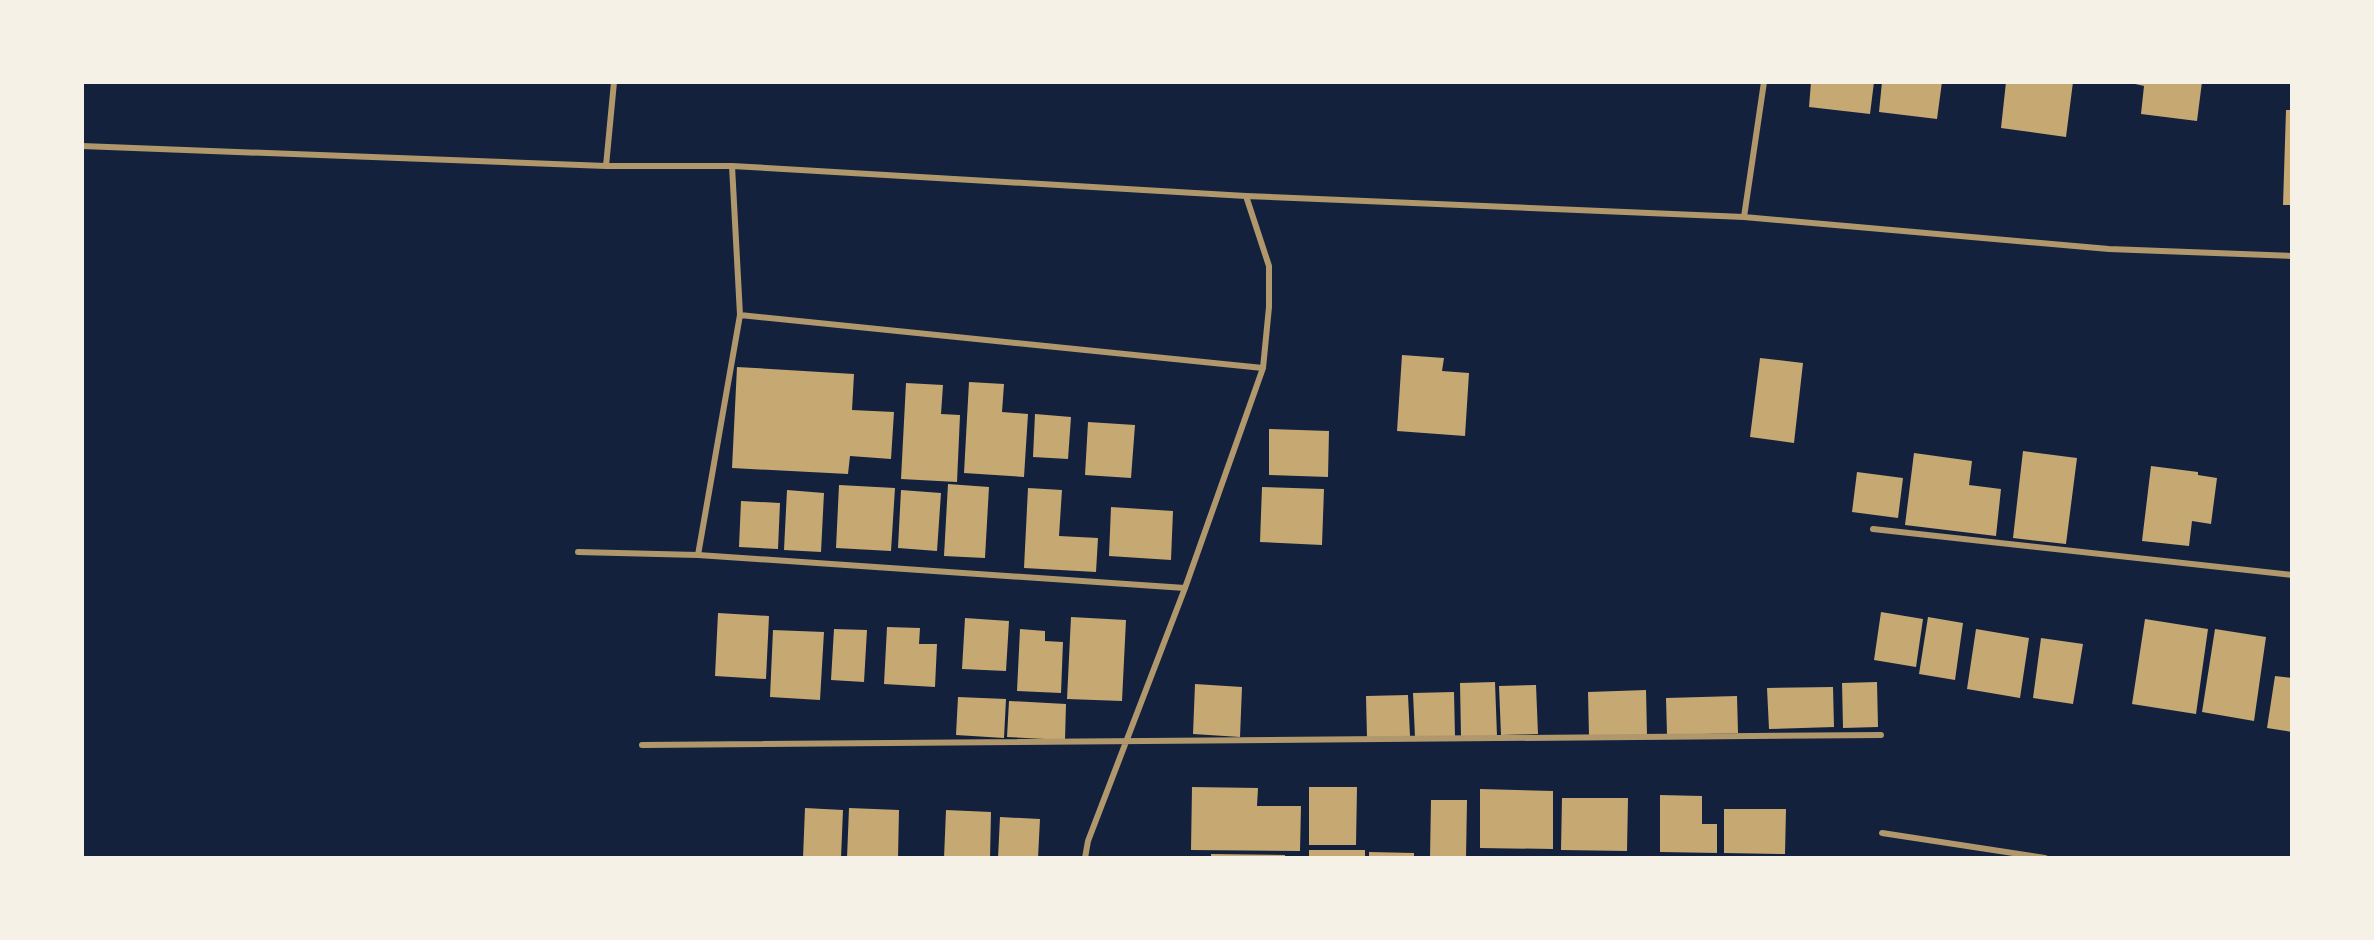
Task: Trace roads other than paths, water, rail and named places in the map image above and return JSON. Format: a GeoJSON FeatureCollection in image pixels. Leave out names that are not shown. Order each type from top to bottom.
{"type":"FeatureCollection","features":[{"type":"Feature","properties":{"kind":"street"},"geometry":{"type":"LineString","coordinates":[[606,166],[614,82]]}},
{"type":"Feature","properties":{"kind":"street"},"geometry":{"type":"LineString","coordinates":[[1744,217],[1764,82]]}},
{"type":"Feature","properties":{"kind":"street"},"geometry":{"type":"LineString","coordinates":[[82,146],[606,166],[732,166],[1246,196],[1744,217],[2109,249],[2292,256]]}},
{"type":"Feature","properties":{"kind":"street"},"geometry":{"type":"LineString","coordinates":[[698,555],[740,315],[732,166]]}},
{"type":"Feature","properties":{"kind":"street"},"geometry":{"type":"LineString","coordinates":[[1085,858],[1088,841],[1185,588],[1263,369],[1269,307],[1269,266],[1246,196]]}},
{"type":"Feature","properties":{"kind":"street"},"geometry":{"type":"LineString","coordinates":[[740,315],[1263,369]]}},
{"type":"Feature","properties":{"kind":"street"},"geometry":{"type":"LineString","coordinates":[[1873,529],[2292,575]]}},
{"type":"Feature","properties":{"kind":"street"},"geometry":{"type":"LineString","coordinates":[[578,552],[698,555],[1185,588]]}},
{"type":"Feature","properties":{"kind":"street"},"geometry":{"type":"LineString","coordinates":[[642,745],[1124,743],[1881,735]]}},
{"type":"Feature","properties":{"kind":"street"},"geometry":{"type":"LineString","coordinates":[[1882,833],[2045,858]]}}]}
